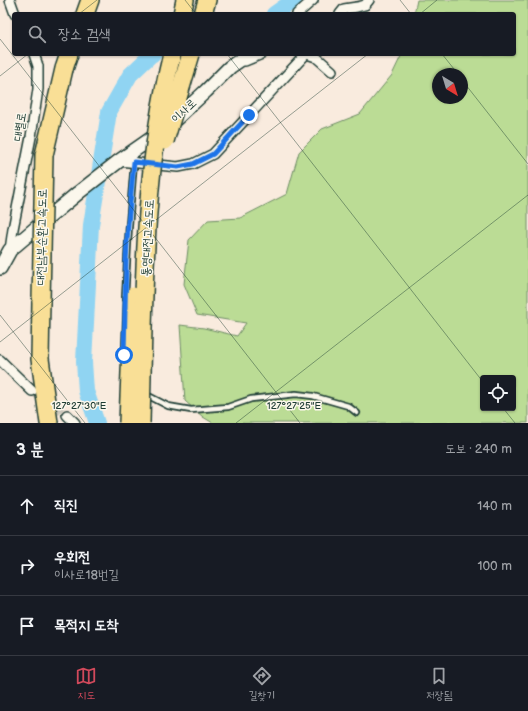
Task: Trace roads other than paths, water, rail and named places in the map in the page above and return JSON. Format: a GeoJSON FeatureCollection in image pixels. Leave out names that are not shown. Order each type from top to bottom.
{"type":"FeatureCollection","features":[{"type":"Feature","properties":{"kind":"highway"},"geometry":{"type":"LineString","coordinates":[[86,12],[90,0]]}},
{"type":"Feature","properties":{"kind":"highway"},"geometry":{"type":"LineString","coordinates":[[170,12],[173,0]]}},
{"type":"Feature","properties":{"kind":"highway"},"geometry":{"type":"LineString","coordinates":[[182,12],[185,0]]}},
{"type":"Feature","properties":{"kind":"highway"},"geometry":{"type":"LineString","coordinates":[[204,12],[207,0]]}},
{"type":"Feature","properties":{"kind":"highway","name":"통영대전고속도로"},"geometry":{"type":"LineString","coordinates":[[128,423],[134,253],[144,155],[156,75],[161,56]]}},
{"type":"Feature","properties":{"kind":"highway","name":"통영대전고속도로"},"geometry":{"type":"LineString","coordinates":[[141,423],[146,254],[150,191],[153,155],[166,77],[171,56]]}},
{"type":"Feature","properties":{"kind":"highway"},"geometry":{"type":"LineString","coordinates":[[150,191],[190,56]]}},
{"type":"Feature","properties":{"kind":"highway","name":"대전남부순환고속도로"},"geometry":{"type":"LineString","coordinates":[[48,423],[40,359],[44,155],[66,61]]}},
{"type":"Feature","properties":{"kind":"street"},"geometry":{"type":"LineString","coordinates":[[10,0],[14,12]]}},
{"type":"Feature","properties":{"kind":"street"},"geometry":{"type":"LineString","coordinates":[[299,12],[313,0]]}},
{"type":"Feature","properties":{"kind":"street"},"geometry":{"type":"LineString","coordinates":[[342,12],[344,9],[365,5],[370,0]]}},
{"type":"Feature","properties":{"kind":"street","name":"대별로"},"geometry":{"type":"LineString","coordinates":[[10,250],[31,137],[38,89],[38,66],[35,56]]}},
{"type":"Feature","properties":{"kind":"street","name":"이사로"},"geometry":{"type":"LineString","coordinates":[[10,250],[117,163],[165,129],[230,67],[246,56]]}},
{"type":"Feature","properties":{"kind":"street"},"geometry":{"type":"LineString","coordinates":[[230,67],[257,56]]}},
{"type":"Feature","properties":{"kind":"street"},"geometry":{"type":"LineString","coordinates":[[117,163],[134,162],[178,167],[193,164],[213,154],[305,56]]}},
{"type":"Feature","properties":{"kind":"street"},"geometry":{"type":"LineString","coordinates":[[312,56],[332,71]]}},
{"type":"Feature","properties":{"kind":"street"},"geometry":{"type":"LineString","coordinates":[[0,268],[10,250]]}},
{"type":"Feature","properties":{"kind":"street"},"geometry":{"type":"LineString","coordinates":[[0,360],[32,390]]}},
{"type":"Feature","properties":{"kind":"street"},"geometry":{"type":"LineString","coordinates":[[67,415],[76,423]]}},
{"type":"Feature","properties":{"kind":"lane"},"geometry":{"type":"LineString","coordinates":[[125,302],[128,224],[134,162]]}},
{"type":"Feature","properties":{"kind":"lane"},"geometry":{"type":"LineString","coordinates":[[125,370],[126,384],[133,388]]}},
{"type":"Feature","properties":{"kind":"lane"},"geometry":{"type":"LineString","coordinates":[[140,391],[168,406],[191,410],[228,407],[251,399],[296,394],[313,396],[348,406],[357,413]]}},
{"type":"Feature","properties":{"kind":"waterway"},"geometry":{"type":"LineString","coordinates":[[277,12],[294,0]]}},
{"type":"Feature","properties":{"kind":"waterway"},"geometry":{"type":"LineString","coordinates":[[97,423],[86,391],[84,362],[91,225],[109,112],[130,75],[150,56]]}},
{"type":"Feature","properties":{"kind":"tunnel"},"geometry":{"type":"LineString","coordinates":[[32,391],[67,415]]}}]}
